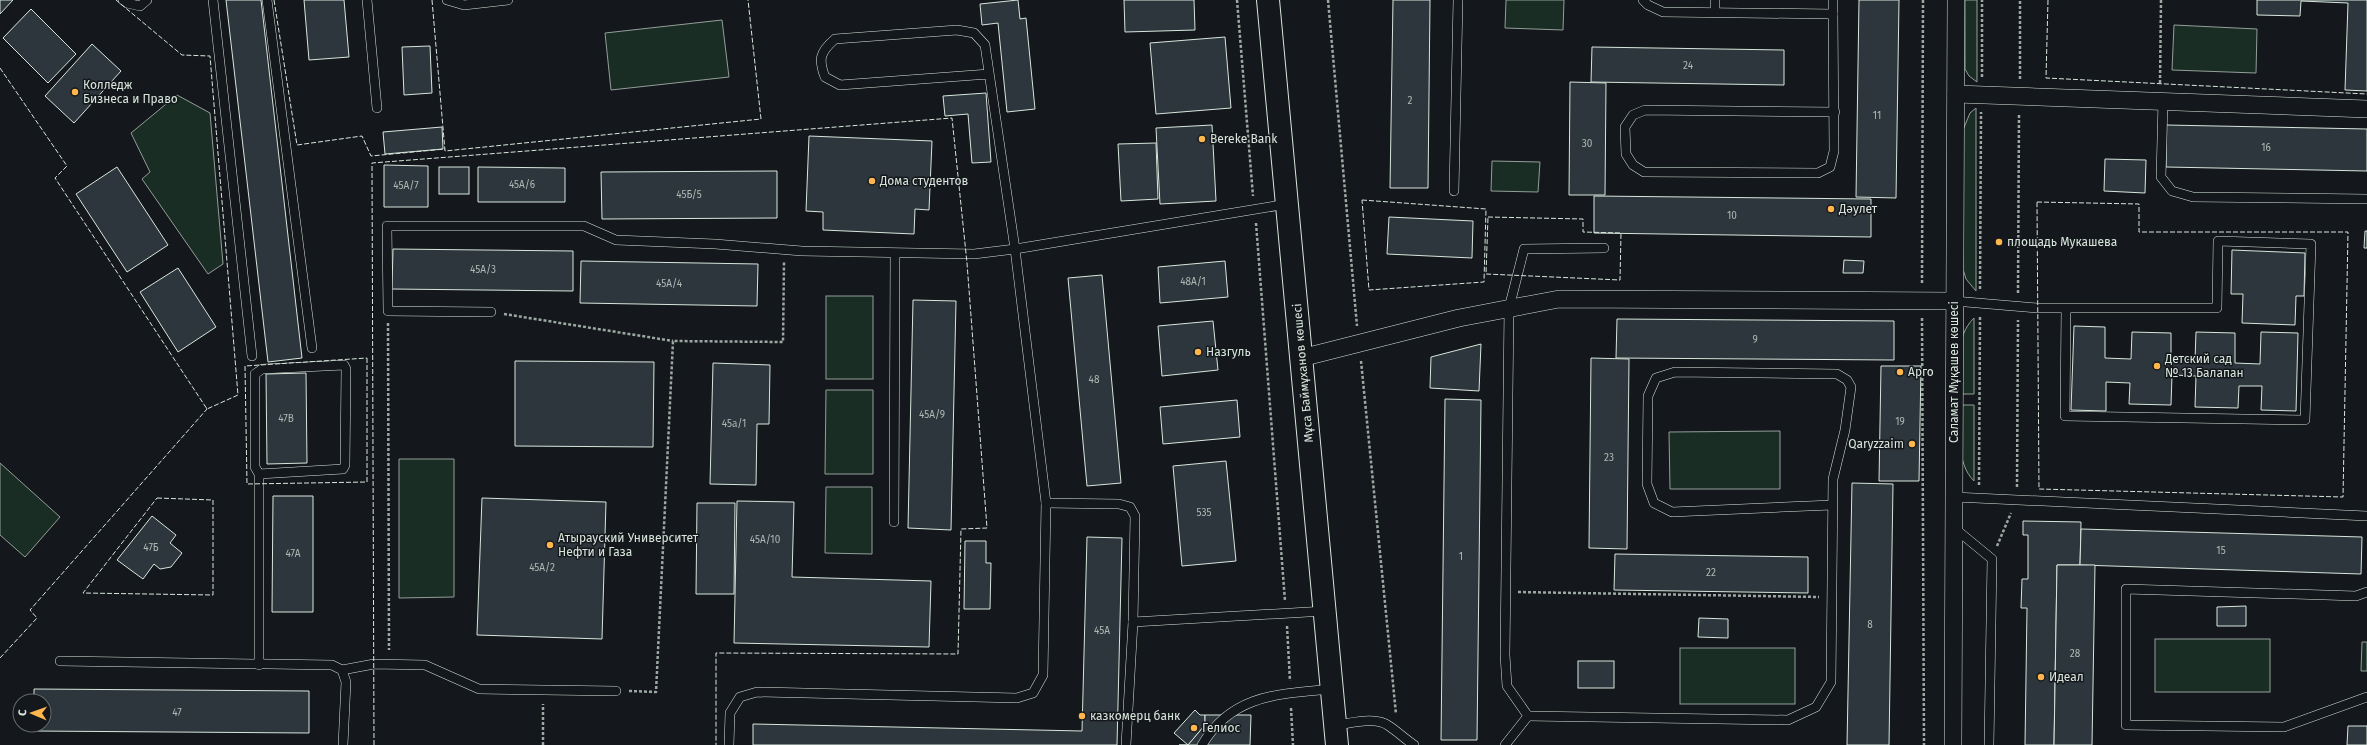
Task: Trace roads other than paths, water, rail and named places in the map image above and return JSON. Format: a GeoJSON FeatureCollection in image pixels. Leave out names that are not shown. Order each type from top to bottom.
{"type":"FeatureCollection","features":[{"type":"Feature","properties":{"kind":"main road","name":"Мұса Баймұханов көшесі"},"geometry":{"type":"LineString","coordinates":[[1268,0],[1337,735]]}},
{"type":"Feature","properties":{"kind":"street","name":"Саламат Мұқашев көшесі"},"geometry":{"type":"LineString","coordinates":[[1953,745],[1956,0]]}},
{"type":"Feature","properties":{"kind":"street"},"geometry":{"type":"LineString","coordinates":[[1956,94],[2367,109]]}},
{"type":"Feature","properties":{"kind":"street"},"geometry":{"type":"LineString","coordinates":[[1301,358],[1459,318],[1559,299],[1954,300]]}},
{"type":"Feature","properties":{"kind":"lane"},"geometry":{"type":"LineString","coordinates":[[124,0],[127,3],[140,6],[147,0]]}},
{"type":"Feature","properties":{"kind":"lane"},"geometry":{"type":"LineString","coordinates":[[213,0],[252,356]]}},
{"type":"Feature","properties":{"kind":"lane"},"geometry":{"type":"LineString","coordinates":[[268,0],[312,348]]}},
{"type":"Feature","properties":{"kind":"lane"},"geometry":{"type":"LineString","coordinates":[[367,0],[377,108]]}},
{"type":"Feature","properties":{"kind":"lane"},"geometry":{"type":"LineString","coordinates":[[447,0],[464,5],[508,0]]}},
{"type":"Feature","properties":{"kind":"lane"},"geometry":{"type":"LineString","coordinates":[[1454,191],[1458,0]]}},
{"type":"Feature","properties":{"kind":"lane"},"geometry":{"type":"LineString","coordinates":[[1643,0],[1648,5],[1663,12],[1833,14]]}},
{"type":"Feature","properties":{"kind":"lane"},"geometry":{"type":"LineString","coordinates":[[1715,0],[1715,12]]}},
{"type":"Feature","properties":{"kind":"lane"},"geometry":{"type":"LineString","coordinates":[[1833,0],[1835,112],[1834,151],[1830,167],[1818,173],[1644,172],[1633,166],[1626,154],[1625,127],[1633,115],[1645,110],[1835,112]]}},
{"type":"Feature","properties":{"kind":"lane"},"geometry":{"type":"LineString","coordinates":[[729,745],[730,713],[740,697],[757,692],[1017,698],[1033,693],[1043,675],[1046,503],[1015,249],[985,44],[974,33],[958,30],[835,39],[824,48],[820,64],[825,77],[840,85],[989,74]]}},
{"type":"Feature","properties":{"kind":"lane"},"geometry":{"type":"LineString","coordinates":[[2163,101],[2161,177],[2172,191],[2193,197],[2367,199]]}},
{"type":"Feature","properties":{"kind":"lane"},"geometry":{"type":"LineString","coordinates":[[491,312],[388,311],[387,226],[584,226],[616,240],[895,254],[974,254],[1015,249],[1287,204]]}},
{"type":"Feature","properties":{"kind":"lane"},"geometry":{"type":"LineString","coordinates":[[1954,300],[2018,306],[2066,308],[2217,308],[2218,241],[2311,244],[2305,420],[2065,416],[2066,308]]}},
{"type":"Feature","properties":{"kind":"lane"},"geometry":{"type":"LineString","coordinates":[[1528,716],[1507,686],[1506,591],[1509,308],[1524,249],[1604,248]]}},
{"type":"Feature","properties":{"kind":"lane"},"geometry":{"type":"LineString","coordinates":[[894,522],[895,254]]}},
{"type":"Feature","properties":{"kind":"lane"},"geometry":{"type":"LineString","coordinates":[[259,474],[343,469],[345,458],[346,369],[344,365],[257,370],[255,374],[255,467],[259,474],[259,665]]}},
{"type":"Feature","properties":{"kind":"lane"},"geometry":{"type":"LineString","coordinates":[[1528,716],[1788,720],[1816,707],[1831,682],[1833,479],[1847,416],[1851,387],[1847,380],[1838,374],[1698,372],[1675,372],[1656,378],[1648,396],[1647,484],[1654,503],[1672,512],[1832,505]]}},
{"type":"Feature","properties":{"kind":"lane"},"geometry":{"type":"LineString","coordinates":[[1954,497],[2367,516]]}},
{"type":"Feature","properties":{"kind":"lane"},"geometry":{"type":"LineString","coordinates":[[1046,503],[1119,504],[1130,507],[1135,516],[1133,622],[1126,745]]}},
{"type":"Feature","properties":{"kind":"lane"},"geometry":{"type":"LineString","coordinates":[[1954,527],[1992,559],[1989,745]]}},
{"type":"Feature","properties":{"kind":"lane"},"geometry":{"type":"LineString","coordinates":[[2367,592],[2356,596],[2126,589],[2126,725],[2284,727],[2367,697]]}},
{"type":"Feature","properties":{"kind":"lane"},"geometry":{"type":"LineString","coordinates":[[1133,622],[1326,611]]}},
{"type":"Feature","properties":{"kind":"lane"},"geometry":{"type":"LineString","coordinates":[[60,661],[332,665],[342,670],[374,664],[425,664],[479,689],[616,691]]}},
{"type":"Feature","properties":{"kind":"lane"},"geometry":{"type":"LineString","coordinates":[[342,670],[346,682],[343,745]]}},
{"type":"Feature","properties":{"kind":"lane"},"geometry":{"type":"LineString","coordinates":[[1202,745],[1211,730],[1233,710],[1267,696],[1332,689]]}},
{"type":"Feature","properties":{"kind":"lane"},"geometry":{"type":"LineString","coordinates":[[1505,745],[1528,716]]}},
{"type":"Feature","properties":{"kind":"lane"},"geometry":{"type":"LineString","coordinates":[[1337,735],[1378,721],[1389,725],[1398,735],[1414,745]]}},
{"type":"Feature","properties":{"kind":"place","name":"Колледж Бизнеса и Право"},"geometry":{"type":"Point","coordinates":[75,92]}},
{"type":"Feature","properties":{"kind":"place","name":"Bereke Bank"},"geometry":{"type":"Point","coordinates":[1202,139]}},
{"type":"Feature","properties":{"kind":"place","name":"Дома студентов"},"geometry":{"type":"Point","coordinates":[872,181]}},
{"type":"Feature","properties":{"kind":"place","name":"Дәулет"},"geometry":{"type":"Point","coordinates":[1831,209]}},
{"type":"Feature","properties":{"kind":"place","name":"площадь Мукашева"},"geometry":{"type":"Point","coordinates":[1999,242]}},
{"type":"Feature","properties":{"kind":"place","name":"Назгуль"},"geometry":{"type":"Point","coordinates":[1198,352]}},
{"type":"Feature","properties":{"kind":"place","name":"Детский сад № 13 Балапан"},"geometry":{"type":"Point","coordinates":[2157,366]}},
{"type":"Feature","properties":{"kind":"place","name":"Арго"},"geometry":{"type":"Point","coordinates":[1900,372]}},
{"type":"Feature","properties":{"kind":"place","name":"Qaryzzaim"},"geometry":{"type":"Point","coordinates":[1912,444]}},
{"type":"Feature","properties":{"kind":"place","name":"Атырауский Университет Нефти и Газа"},"geometry":{"type":"Point","coordinates":[550,545]}},
{"type":"Feature","properties":{"kind":"place","name":"Идеал"},"geometry":{"type":"Point","coordinates":[2041,677]}},
{"type":"Feature","properties":{"kind":"place","name":"казкомерц банк"},"geometry":{"type":"Point","coordinates":[1082,716]}},
{"type":"Feature","properties":{"kind":"place","name":"Гелиос"},"geometry":{"type":"Point","coordinates":[1194,728]}}]}
